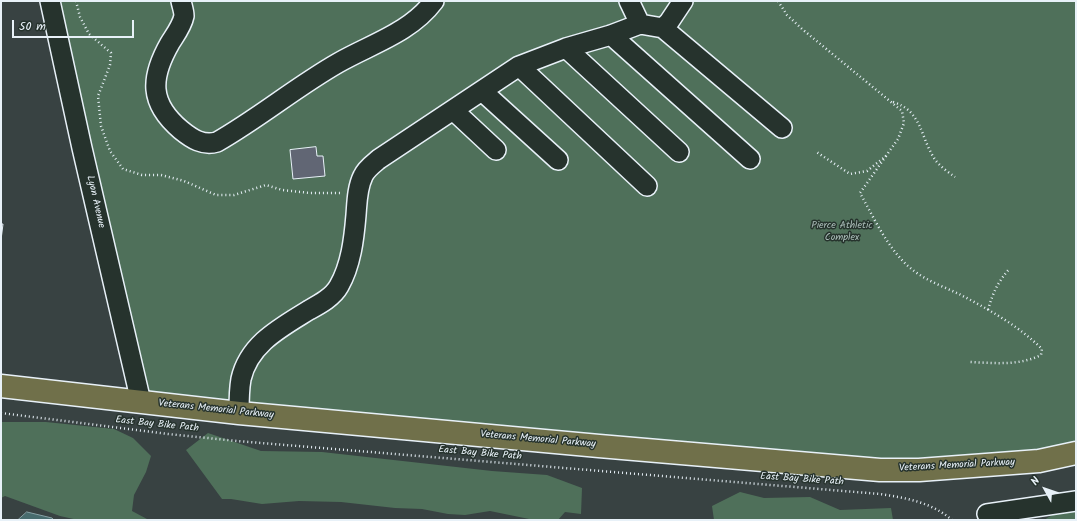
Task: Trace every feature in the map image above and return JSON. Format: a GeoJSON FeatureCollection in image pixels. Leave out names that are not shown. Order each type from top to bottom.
{"type":"FeatureCollection","features":[{"type":"Feature","properties":{"kind":"main road","name":"Veterans Memorial Parkway"},"geometry":{"type":"LineString","coordinates":[[1,386],[239,413],[880,470],[919,470],[986,466],[1039,461],[1076,453]]}},
{"type":"Feature","properties":{"kind":"street","name":"Lyon Avenue"},"geometry":{"type":"LineString","coordinates":[[50,1],[82,148],[141,402]]}},
{"type":"Feature","properties":{"kind":"street"},"geometry":{"type":"LineString","coordinates":[[181,1],[184,15],[182,23],[160,64],[156,78],[156,91],[163,110],[174,123],[194,140],[206,143],[217,142],[338,63],[400,32],[421,17],[434,1]]}},
{"type":"Feature","properties":{"kind":"street"},"geometry":{"type":"LineString","coordinates":[[629,1],[640,24]]}},
{"type":"Feature","properties":{"kind":"street"},"geometry":{"type":"LineString","coordinates":[[663,28],[669,22],[683,1]]}},
{"type":"Feature","properties":{"kind":"street"},"geometry":{"type":"LineString","coordinates":[[239,413],[241,381],[244,369],[255,348],[275,331],[325,301],[338,288],[347,268],[358,194],[363,176],[369,167],[520,66],[566,48],[611,35],[640,24],[663,28],[782,128]]}},
{"type":"Feature","properties":{"kind":"street"},"geometry":{"type":"LineString","coordinates":[[611,35],[750,159]]}},
{"type":"Feature","properties":{"kind":"street"},"geometry":{"type":"LineString","coordinates":[[566,48],[679,152]]}},
{"type":"Feature","properties":{"kind":"street"},"geometry":{"type":"LineString","coordinates":[[520,66],[647,186]]}},
{"type":"Feature","properties":{"kind":"street"},"geometry":{"type":"LineString","coordinates":[[482,91],[558,160]]}},
{"type":"Feature","properties":{"kind":"street"},"geometry":{"type":"LineString","coordinates":[[453,110],[496,150]]}},
{"type":"Feature","properties":{"kind":"street"},"geometry":{"type":"LineString","coordinates":[[987,514],[1076,500]]}},
{"type":"Feature","properties":{"kind":"path"},"geometry":{"type":"LineString","coordinates":[[778,1],[787,15],[802,29],[902,111],[904,123],[898,139],[860,193],[887,242],[899,258],[925,278],[988,310],[1015,326],[1034,340],[1042,349],[1041,355],[1032,360],[1015,362],[970,362]]}},
{"type":"Feature","properties":{"kind":"path"},"geometry":{"type":"LineString","coordinates":[[891,101],[904,105],[914,114],[935,160],[955,177]]}},
{"type":"Feature","properties":{"kind":"path"},"geometry":{"type":"LineString","coordinates":[[816,151],[850,174],[867,172],[886,156]]}},
{"type":"Feature","properties":{"kind":"path"},"geometry":{"type":"LineString","coordinates":[[988,310],[992,295],[999,281],[1010,268]]}},
{"type":"Feature","properties":{"kind":"path","name":"East Bay Bike Path"},"geometry":{"type":"LineString","coordinates":[[1,413],[237,441],[880,494],[924,503],[940,511],[952,520]]}},
{"type":"Feature","properties":{"kind":"green space","name":"Pierce Athletic Complex"},"geometry":{"type":"Polygon","coordinates":[[[43,1],[1076,1],[1076,451],[907,467],[145,403],[43,1]]]}},
{"type":"Feature","properties":{"kind":"green space"},"geometry":{"type":"Polygon","coordinates":[[[1,422],[46,422],[114,429],[133,438],[151,456],[146,472],[134,495],[132,511],[147,520],[78,520],[60,516],[5,496],[1,498],[1,422]]]}},
{"type":"Feature","properties":{"kind":"green space"},"geometry":{"type":"Polygon","coordinates":[[[208,433],[261,451],[322,452],[492,471],[547,475],[582,488],[581,514],[565,512],[558,520],[534,520],[490,511],[465,515],[448,514],[422,509],[395,508],[341,502],[299,501],[262,504],[222,499],[186,450],[208,433]]]}},
{"type":"Feature","properties":{"kind":"green space"},"geometry":{"type":"Polygon","coordinates":[[[740,492],[764,498],[810,497],[840,510],[891,508],[893,520],[714,520],[712,506],[740,492]]]}},
{"type":"Feature","properties":{"kind":"green space"},"geometry":{"type":"Polygon","coordinates":[[[1076,505],[1076,520],[1044,520],[1057,512],[1076,505]]]}},
{"type":"Feature","properties":{"kind":"water"},"geometry":{"type":"Polygon","coordinates":[[[27,512],[52,518],[54,520],[18,520],[27,512]]]}},
{"type":"Feature","properties":{"kind":"building"},"geometry":{"type":"Polygon","coordinates":[[[316,147],[317,156],[323,156],[325,176],[293,179],[290,150],[316,147]]]}},
{"type":"Feature","properties":{"kind":"building"},"geometry":{"type":"Polygon","coordinates":[[[1,224],[3,224],[1,240],[1,224]]]}}]}
